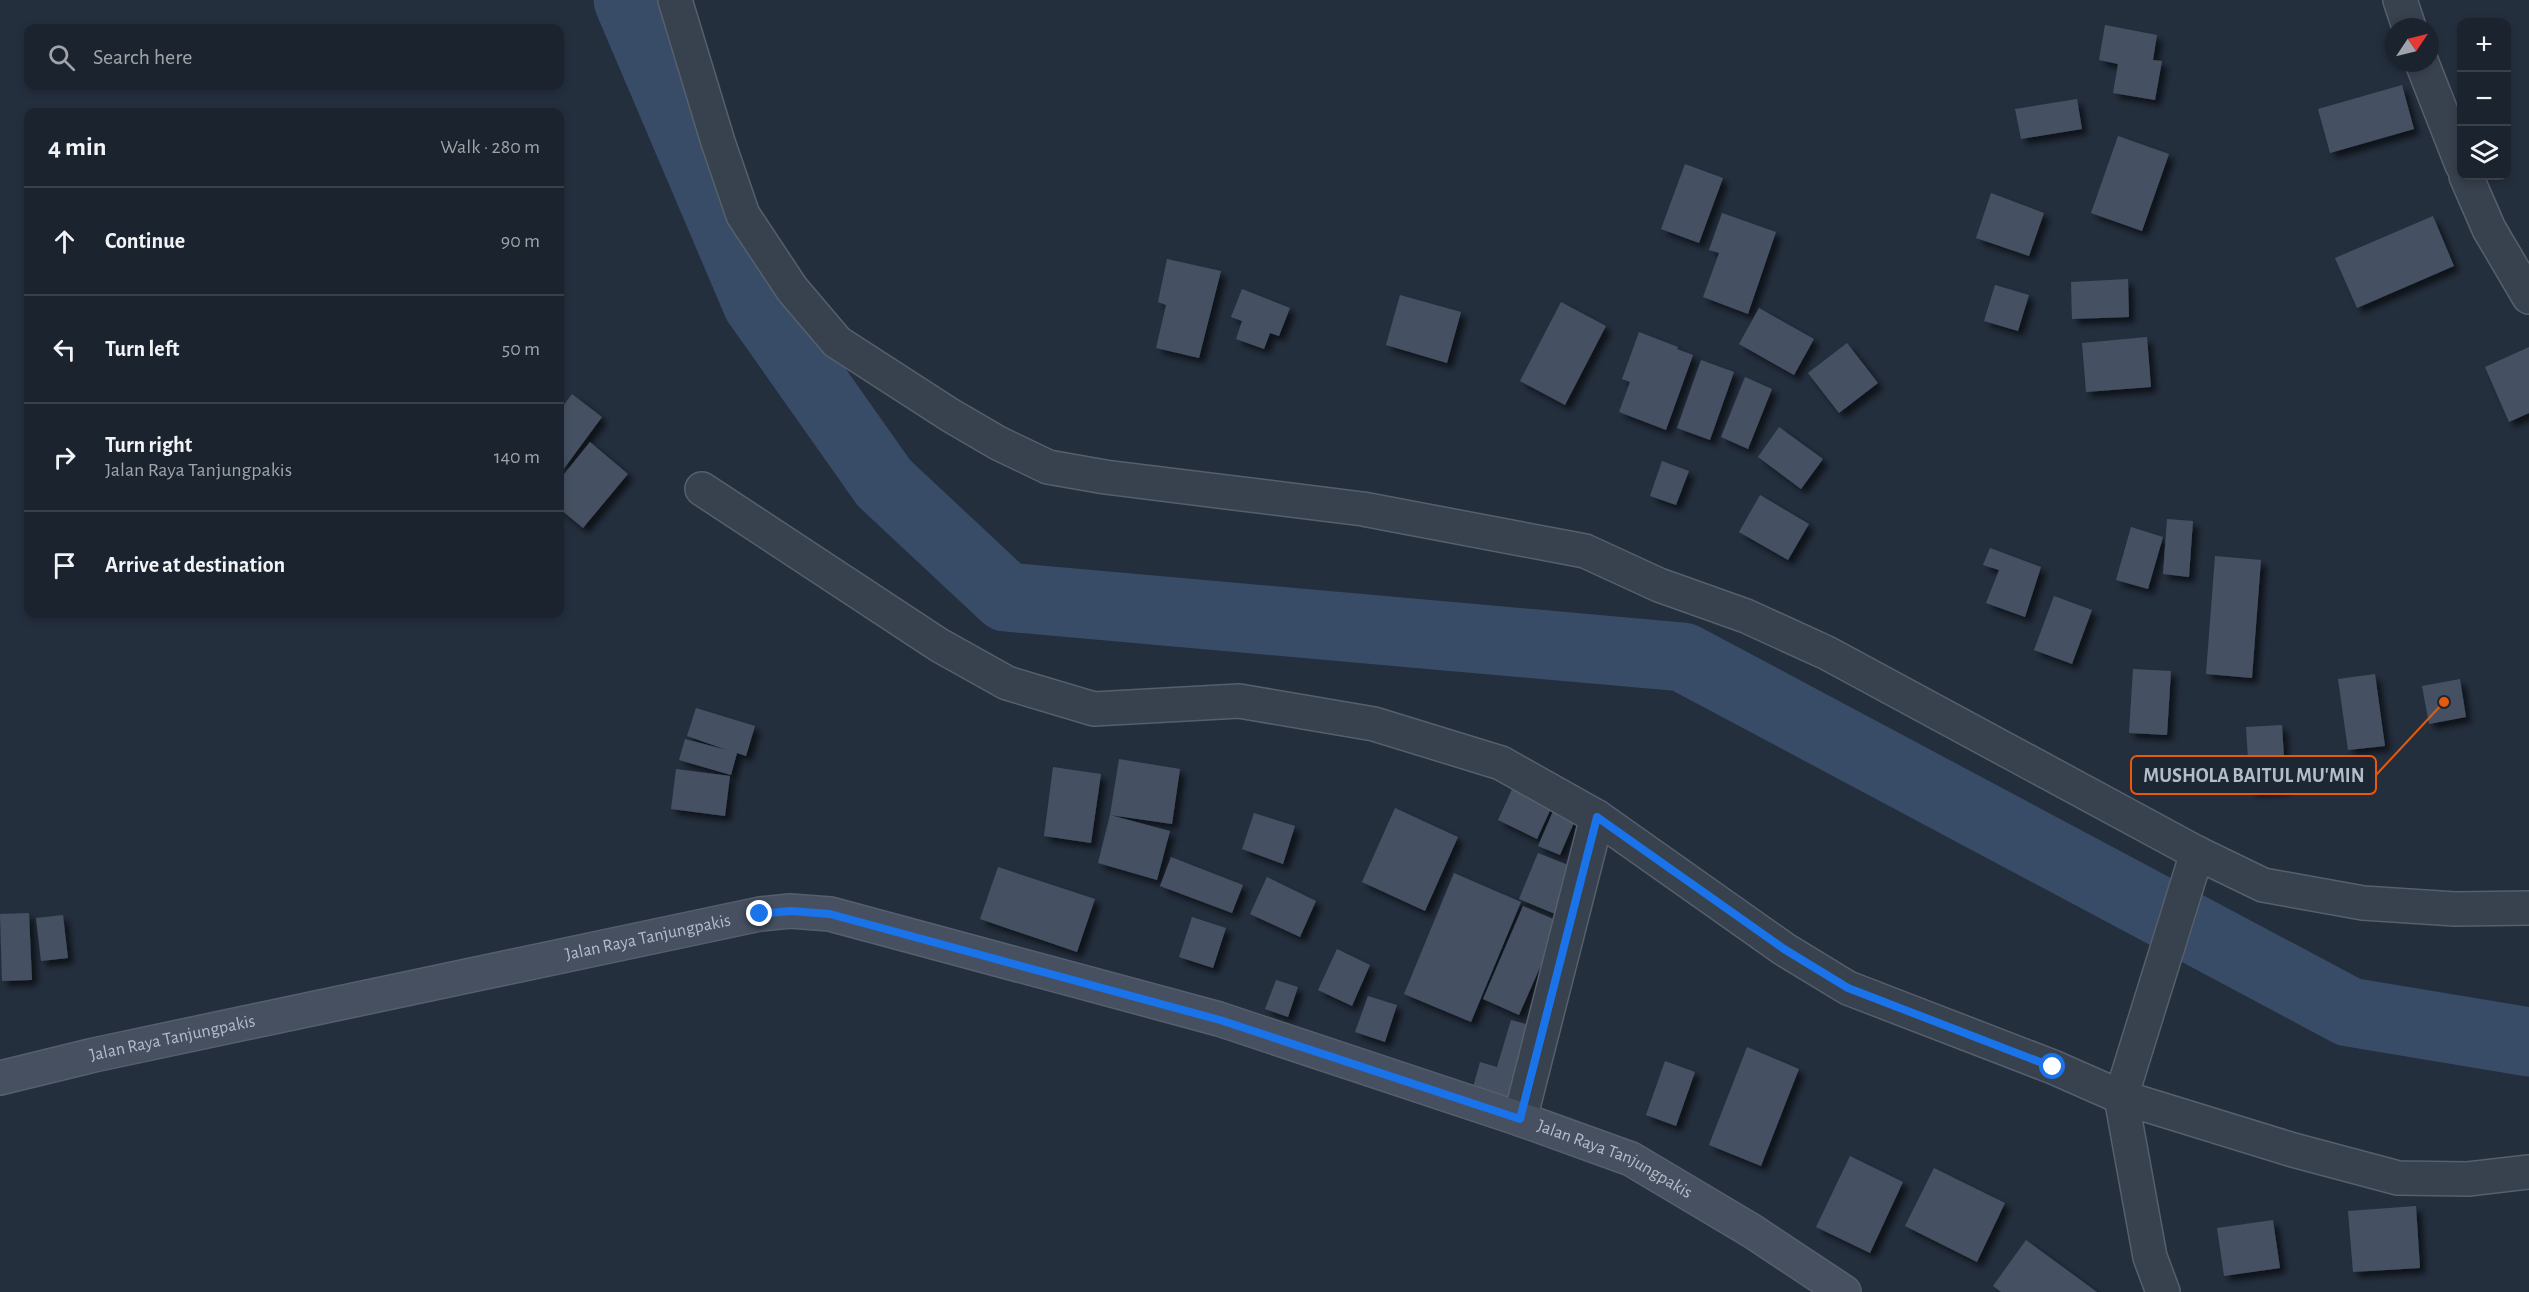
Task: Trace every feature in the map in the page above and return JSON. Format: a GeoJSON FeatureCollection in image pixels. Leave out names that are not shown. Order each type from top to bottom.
{"type":"FeatureCollection","features":[{"type":"Feature","properties":{"kind":"street"},"geometry":{"type":"LineString","coordinates":[[675,0],[718,142],[743,214],[792,290],[837,342],[950,416],[998,443],[1048,467],[1105,477],[1363,509],[1585,551],[1659,585],[1746,616],[1827,653],[2193,863],[2263,885],[2363,903],[2455,909],[2529,908]]}},
{"type":"Feature","properties":{"kind":"street"},"geometry":{"type":"LineString","coordinates":[[2400,0],[2406,18]]}},
{"type":"Feature","properties":{"kind":"street"},"geometry":{"type":"LineString","coordinates":[[2426,72],[2457,152]]}},
{"type":"Feature","properties":{"kind":"street"},"geometry":{"type":"LineString","coordinates":[[2468,180],[2489,229],[2529,297]]}},
{"type":"Feature","properties":{"kind":"street"},"geometry":{"type":"LineString","coordinates":[[702,489],[939,645],[1007,682],[1094,709],[1239,701],[1374,724],[1501,763],[1597,817],[1784,949],[1848,988],[2053,1067],[2121,1097],[2293,1150],[2398,1178],[2468,1179],[2529,1172]]}},
{"type":"Feature","properties":{"kind":"street"},"geometry":{"type":"LineString","coordinates":[[1520,1119],[1597,817]]}},
{"type":"Feature","properties":{"kind":"street"},"geometry":{"type":"LineString","coordinates":[[2163,1292],[2150,1257],[2121,1097],[2193,863]]}},
{"type":"Feature","properties":{"kind":"street","name":"Jalan Raya Tanjungpakis"},"geometry":{"type":"LineString","coordinates":[[0,1078],[94,1055],[760,914],[790,911],[830,914],[1220,1020],[1520,1119],[1631,1159],[1752,1231],[1844,1292]]}},
{"type":"Feature","properties":{"kind":"building"},"geometry":{"type":"Polygon","coordinates":[[[2105,25],[2157,35],[2153,60],[2162,61],[2155,100],[2113,93],[2118,64],[2099,60],[2105,25]]]}},
{"type":"Feature","properties":{"kind":"building"},"geometry":{"type":"Polygon","coordinates":[[[2402,85],[2414,129],[2330,153],[2318,109],[2402,85]]]}},
{"type":"Feature","properties":{"kind":"building"},"geometry":{"type":"Polygon","coordinates":[[[2077,99],[2082,129],[2021,139],[2015,109],[2077,99]]]}},
{"type":"Feature","properties":{"kind":"building"},"geometry":{"type":"Polygon","coordinates":[[[2118,136],[2169,154],[2142,231],[2091,213],[2118,136]]]}},
{"type":"Feature","properties":{"kind":"building"},"geometry":{"type":"Polygon","coordinates":[[[1685,164],[1723,178],[1699,243],[1661,229],[1685,164]]]}},
{"type":"Feature","properties":{"kind":"building"},"geometry":{"type":"Polygon","coordinates":[[[1991,193],[2044,213],[2029,256],[1976,238],[1991,193]]]}},
{"type":"Feature","properties":{"kind":"building"},"geometry":{"type":"Polygon","coordinates":[[[1722,213],[1776,232],[1748,314],[1703,297],[1719,253],[1709,250],[1722,213]]]}},
{"type":"Feature","properties":{"kind":"building"},"geometry":{"type":"Polygon","coordinates":[[[2433,216],[2454,266],[2357,308],[2335,258],[2433,216]]]}},
{"type":"Feature","properties":{"kind":"building"},"geometry":{"type":"Polygon","coordinates":[[[1167,259],[1221,271],[1199,358],[1156,348],[1166,305],[1158,302],[1167,259]]]}},
{"type":"Feature","properties":{"kind":"building"},"geometry":{"type":"Polygon","coordinates":[[[2128,279],[2129,317],[2072,319],[2071,282],[2128,279]]]}},
{"type":"Feature","properties":{"kind":"building"},"geometry":{"type":"Polygon","coordinates":[[[1995,285],[2029,295],[2018,331],[1984,321],[1995,285]]]}},
{"type":"Feature","properties":{"kind":"building"},"geometry":{"type":"Polygon","coordinates":[[[1242,289],[1290,308],[1279,336],[1270,333],[1264,349],[1236,339],[1242,321],[1231,317],[1242,289]]]}},
{"type":"Feature","properties":{"kind":"building"},"geometry":{"type":"Polygon","coordinates":[[[1400,295],[1461,312],[1447,363],[1386,345],[1400,295]]]}},
{"type":"Feature","properties":{"kind":"building"},"geometry":{"type":"Polygon","coordinates":[[[1561,302],[1606,326],[1565,405],[1520,381],[1561,302]]]}},
{"type":"Feature","properties":{"kind":"building"},"geometry":{"type":"Polygon","coordinates":[[[1759,308],[1814,339],[1794,375],[1739,344],[1759,308]]]}},
{"type":"Feature","properties":{"kind":"building"},"geometry":{"type":"Polygon","coordinates":[[[1639,332],[1693,355],[1666,430],[1619,412],[1630,382],[1622,379],[1639,332]]]}},
{"type":"Feature","properties":{"kind":"building"},"geometry":{"type":"Polygon","coordinates":[[[2147,337],[2151,387],[2086,392],[2082,343],[2147,337]]]}},
{"type":"Feature","properties":{"kind":"building"},"geometry":{"type":"Polygon","coordinates":[[[1847,343],[1878,383],[1839,413],[1808,373],[1847,343]]]}},
{"type":"Feature","properties":{"kind":"building"},"geometry":{"type":"Polygon","coordinates":[[[2529,347],[2529,413],[2509,422],[2485,367],[2529,347]]]}},
{"type":"Feature","properties":{"kind":"building"},"geometry":{"type":"Polygon","coordinates":[[[1701,360],[1734,372],[1710,440],[1677,428],[1701,360]]]}},
{"type":"Feature","properties":{"kind":"building"},"geometry":{"type":"Polygon","coordinates":[[[1745,377],[1772,389],[1748,449],[1721,437],[1745,377]]]}},
{"type":"Feature","properties":{"kind":"building"},"geometry":{"type":"Polygon","coordinates":[[[572,394],[602,417],[564,469],[564,405],[572,394]]]}},
{"type":"Feature","properties":{"kind":"building"},"geometry":{"type":"Polygon","coordinates":[[[1779,427],[1823,459],[1801,489],[1758,457],[1779,427]]]}},
{"type":"Feature","properties":{"kind":"building"},"geometry":{"type":"Polygon","coordinates":[[[590,442],[628,474],[583,528],[564,512],[564,474],[590,442]]]}},
{"type":"Feature","properties":{"kind":"building"},"geometry":{"type":"Polygon","coordinates":[[[1662,461],[1689,471],[1676,505],[1650,496],[1662,461]]]}},
{"type":"Feature","properties":{"kind":"building"},"geometry":{"type":"Polygon","coordinates":[[[1760,495],[1809,524],[1788,560],[1739,532],[1760,495]]]}},
{"type":"Feature","properties":{"kind":"building"},"geometry":{"type":"Polygon","coordinates":[[[2167,519],[2193,521],[2189,577],[2163,574],[2167,519]]]}},
{"type":"Feature","properties":{"kind":"building"},"geometry":{"type":"Polygon","coordinates":[[[2131,527],[2163,537],[2148,589],[2116,580],[2131,527]]]}},
{"type":"Feature","properties":{"kind":"building"},"geometry":{"type":"Polygon","coordinates":[[[1990,548],[2041,567],[2025,617],[1986,603],[1999,570],[1983,565],[1990,548]]]}},
{"type":"Feature","properties":{"kind":"building"},"geometry":{"type":"Polygon","coordinates":[[[2215,556],[2261,560],[2252,678],[2206,674],[2215,556]]]}},
{"type":"Feature","properties":{"kind":"building"},"geometry":{"type":"Polygon","coordinates":[[[2054,596],[2092,610],[2072,664],[2034,650],[2054,596]]]}},
{"type":"Feature","properties":{"kind":"building"},"geometry":{"type":"Polygon","coordinates":[[[2133,669],[2171,671],[2167,735],[2129,733],[2133,669]]]}},
{"type":"Feature","properties":{"kind":"building"},"geometry":{"type":"Polygon","coordinates":[[[2375,674],[2385,746],[2348,750],[2338,679],[2375,674]]]}},
{"type":"Feature","properties":{"kind":"building"},"geometry":{"type":"Polygon","coordinates":[[[2460,679],[2466,717],[2429,724],[2422,686],[2460,679]]]}},
{"type":"Feature","properties":{"kind":"building"},"geometry":{"type":"Polygon","coordinates":[[[696,708],[755,726],[746,756],[737,753],[731,775],[679,760],[685,739],[727,750],[687,736],[696,708]]]}},
{"type":"Feature","properties":{"kind":"building"},"geometry":{"type":"Polygon","coordinates":[[[2282,725],[2286,789],[2250,791],[2246,727],[2282,725]]]}},
{"type":"Feature","properties":{"kind":"building"},"geometry":{"type":"Polygon","coordinates":[[[1119,759],[1180,769],[1172,824],[1110,815],[1119,759]]]}},
{"type":"Feature","properties":{"kind":"building"},"geometry":{"type":"Polygon","coordinates":[[[1053,767],[1101,774],[1091,843],[1044,836],[1053,767]]]}},
{"type":"Feature","properties":{"kind":"building"},"geometry":{"type":"Polygon","coordinates":[[[676,769],[730,776],[725,816],[671,809],[676,769]]]}},
{"type":"Feature","properties":{"kind":"building"},"geometry":{"type":"Polygon","coordinates":[[[1514,785],[1553,804],[1537,839],[1498,820],[1514,785]]]}},
{"type":"Feature","properties":{"kind":"building"},"geometry":{"type":"Polygon","coordinates":[[[1557,802],[1579,811],[1560,855],[1538,846],[1557,802]]]}},
{"type":"Feature","properties":{"kind":"building"},"geometry":{"type":"Polygon","coordinates":[[[1395,808],[1458,837],[1425,911],[1362,882],[1395,808]]]}},
{"type":"Feature","properties":{"kind":"building"},"geometry":{"type":"Polygon","coordinates":[[[1254,813],[1295,826],[1283,864],[1242,849],[1254,813]]]}},
{"type":"Feature","properties":{"kind":"building"},"geometry":{"type":"Polygon","coordinates":[[[1110,815],[1170,831],[1157,880],[1098,863],[1110,815]]]}},
{"type":"Feature","properties":{"kind":"building"},"geometry":{"type":"Polygon","coordinates":[[[1538,853],[1578,869],[1560,916],[1519,899],[1538,853]]]}},
{"type":"Feature","properties":{"kind":"building"},"geometry":{"type":"Polygon","coordinates":[[[1171,857],[1243,885],[1232,913],[1160,886],[1171,857]]]}},
{"type":"Feature","properties":{"kind":"building"},"geometry":{"type":"Polygon","coordinates":[[[998,867],[1095,899],[1077,952],[980,919],[998,867]]]}},
{"type":"Feature","properties":{"kind":"building"},"geometry":{"type":"Polygon","coordinates":[[[1454,873],[1521,902],[1471,1022],[1404,994],[1454,873]]]}},
{"type":"Feature","properties":{"kind":"building"},"geometry":{"type":"Polygon","coordinates":[[[1267,877],[1316,901],[1300,937],[1250,914],[1267,877]]]}},
{"type":"Feature","properties":{"kind":"building"},"geometry":{"type":"Polygon","coordinates":[[[1523,906],[1560,922],[1519,1015],[1483,999],[1523,906]]]}},
{"type":"Feature","properties":{"kind":"building"},"geometry":{"type":"Polygon","coordinates":[[[29,913],[32,980],[2,981],[0,914],[29,913]]]}},
{"type":"Feature","properties":{"kind":"building"},"geometry":{"type":"Polygon","coordinates":[[[63,915],[68,958],[41,961],[36,918],[63,915]]]}},
{"type":"Feature","properties":{"kind":"building"},"geometry":{"type":"Polygon","coordinates":[[[1192,917],[1226,928],[1213,968],[1179,957],[1192,917]]]}},
{"type":"Feature","properties":{"kind":"building"},"geometry":{"type":"Polygon","coordinates":[[[1337,949],[1370,965],[1352,1006],[1318,990],[1337,949]]]}},
{"type":"Feature","properties":{"kind":"building"},"geometry":{"type":"Polygon","coordinates":[[[1276,980],[1298,987],[1288,1017],[1265,1009],[1276,980]]]}},
{"type":"Feature","properties":{"kind":"building"},"geometry":{"type":"Polygon","coordinates":[[[1368,996],[1397,1005],[1385,1042],[1355,1032],[1368,996]]]}},
{"type":"Feature","properties":{"kind":"building"},"geometry":{"type":"Polygon","coordinates":[[[1511,1020],[1537,1027],[1513,1108],[1470,1098],[1480,1062],[1497,1067],[1511,1020]]]}},
{"type":"Feature","properties":{"kind":"building"},"geometry":{"type":"Polygon","coordinates":[[[1747,1047],[1799,1069],[1761,1166],[1709,1145],[1747,1047]]]}},
{"type":"Feature","properties":{"kind":"building"},"geometry":{"type":"Polygon","coordinates":[[[1665,1061],[1695,1072],[1676,1126],[1646,1115],[1665,1061]]]}},
{"type":"Feature","properties":{"kind":"building"},"geometry":{"type":"Polygon","coordinates":[[[1850,1156],[1903,1182],[1870,1253],[1816,1227],[1850,1156]]]}},
{"type":"Feature","properties":{"kind":"building"},"geometry":{"type":"Polygon","coordinates":[[[1934,1168],[2005,1203],[1977,1262],[1905,1226],[1934,1168]]]}},
{"type":"Feature","properties":{"kind":"building"},"geometry":{"type":"Polygon","coordinates":[[[2416,1206],[2420,1268],[2353,1272],[2348,1211],[2416,1206]]]}},
{"type":"Feature","properties":{"kind":"building"},"geometry":{"type":"Polygon","coordinates":[[[2273,1220],[2280,1268],[2224,1276],[2217,1228],[2273,1220]]]}},
{"type":"Feature","properties":{"kind":"building"},"geometry":{"type":"Polygon","coordinates":[[[2026,1240],[2097,1292],[2001,1292],[1993,1286],[2026,1240]]]}},
{"type":"Feature","properties":{"kind":"waterway"},"geometry":{"type":"LineString","coordinates":[[628,0],[757,303],[884,483],[1006,597],[1683,657],[2349,1012],[2529,1042]]}},
{"type":"Feature","properties":{"kind":"place","name":"MUSHOLA BAITUL MU'MIN"},"geometry":{"type":"Point","coordinates":[2444,702]}},
{"type":"Feature","properties":{"kind":"route"},"geometry":{"type":"LineString","coordinates":[[760,914],[790,911],[830,914],[1220,1020],[1520,1119],[1597,817],[1784,949],[1848,988],[2053,1067]]}}]}
